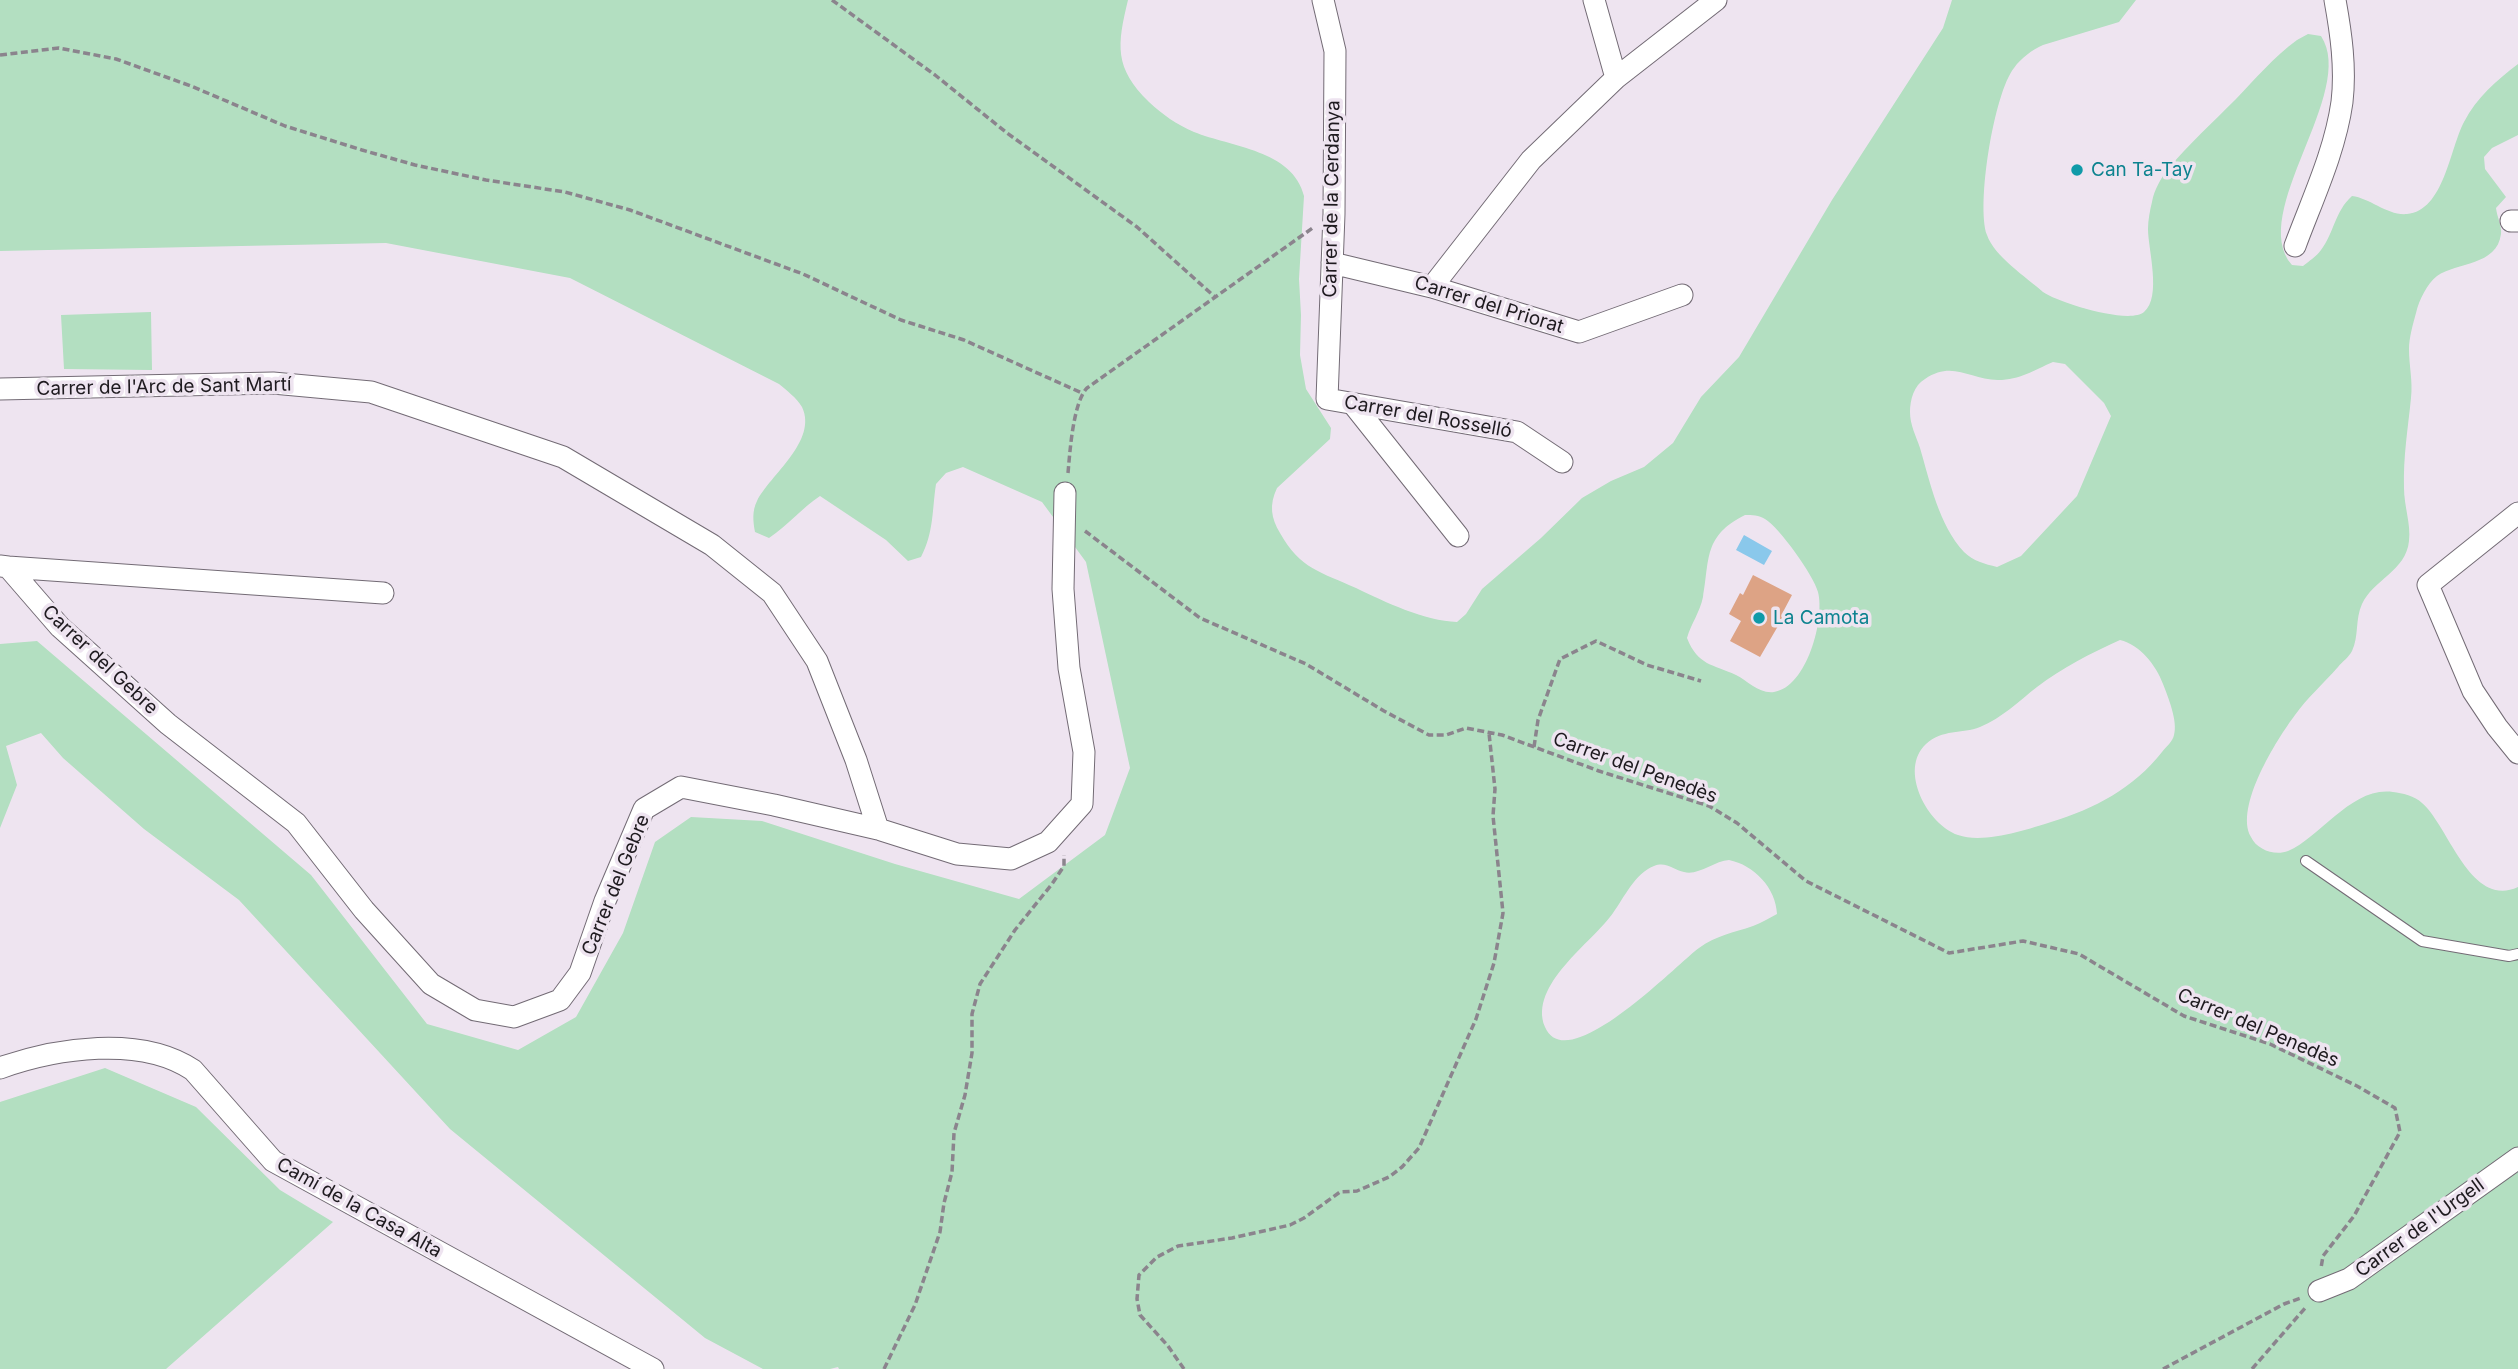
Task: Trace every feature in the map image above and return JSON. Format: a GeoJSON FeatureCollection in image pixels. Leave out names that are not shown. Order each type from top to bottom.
{"type":"FeatureCollection","features":[{"type":"Feature","properties":{"kind":"street","name":"Carrer de la Cerdanya"},"geometry":{"type":"LineString","coordinates":[[1323,0],[1335,51],[1334,214],[1327,399]]}},
{"type":"Feature","properties":{"kind":"street"},"geometry":{"type":"LineString","coordinates":[[1594,0],[1616,78]]}},
{"type":"Feature","properties":{"kind":"street"},"geometry":{"type":"LineString","coordinates":[[1432,287],[1531,160],[1616,78],[1716,0]]}},
{"type":"Feature","properties":{"kind":"street"},"geometry":{"type":"LineString","coordinates":[[2295,246],[2334,141],[2342,101],[2342,44],[2334,0]]}},
{"type":"Feature","properties":{"kind":"street","name":"Carrer del Priorat"},"geometry":{"type":"LineString","coordinates":[[1332,263],[1432,287],[1579,332],[1682,295]]}},
{"type":"Feature","properties":{"kind":"street","name":"Carrer de l'Arc de Sant Martí"},"geometry":{"type":"LineString","coordinates":[[0,389],[273,383],[371,392],[563,457],[712,545],[772,593],[817,661],[856,760],[878,829]]}},
{"type":"Feature","properties":{"kind":"street","name":"Carrer del Rosselló"},"geometry":{"type":"LineString","coordinates":[[1327,399],[1517,432],[1562,462]]}},
{"type":"Feature","properties":{"kind":"street"},"geometry":{"type":"LineString","coordinates":[[1353,404],[1458,536]]}},
{"type":"Feature","properties":{"kind":"street","name":"Carrer del Gebre"},"geometry":{"type":"LineString","coordinates":[[4,566],[60,627],[159,715],[296,823],[364,910],[431,984],[475,1010],[513,1017],[560,1000],[580,973],[605,901],[644,809],[681,787],[878,829],[957,854],[1011,859],[1048,842],[1082,804],[1084,752],[1069,668],[1063,589],[1065,493]]}},
{"type":"Feature","properties":{"kind":"street"},"geometry":{"type":"LineString","coordinates":[[2518,513],[2428,585],[2473,691],[2518,752]]}},
{"type":"Feature","properties":{"kind":"street","name":"Carrer del Gebre"},"geometry":{"type":"LineString","coordinates":[[4,566],[383,593]]}},
{"type":"Feature","properties":{"kind":"street","name":"Camí de la Casa Alta"},"geometry":{"type":"LineString","coordinates":[[0,1068],[31,1057],[95,1048],[153,1052],[177,1059],[193,1070],[273,1161],[334,1197],[653,1369]]}},
{"type":"Feature","properties":{"kind":"street","name":"Carrer de l'Urgell"},"geometry":{"type":"LineString","coordinates":[[2319,1291],[2349,1279],[2518,1158]]}},
{"type":"Feature","properties":{"kind":"lane"},"geometry":{"type":"LineString","coordinates":[[2306,861],[2422,941],[2509,956],[2518,954]]}},
{"type":"Feature","properties":{"kind":"path"},"geometry":{"type":"LineString","coordinates":[[832,0],[1137,228],[1215,297]]}},
{"type":"Feature","properties":{"kind":"path"},"geometry":{"type":"LineString","coordinates":[[0,55],[58,48],[116,59],[191,86],[285,126],[362,150],[427,167],[565,192],[630,210],[803,274],[901,320],[964,340],[1082,393]]}},
{"type":"Feature","properties":{"kind":"path"},"geometry":{"type":"LineString","coordinates":[[1065,493],[1082,393],[1116,365],[1334,214]]}},
{"type":"Feature","properties":{"kind":"path","name":"Carrer del Penedès"},"geometry":{"type":"LineString","coordinates":[[1065,516],[1200,618],[1306,664],[1384,712],[1429,735],[1446,735],[1466,728],[1489,732],[1709,806],[1737,824],[1805,881],[1949,953],[2023,941],[2079,954],[2184,1016],[2270,1044],[2357,1086],[2395,1108],[2400,1132],[2354,1216],[2323,1256],[2319,1291]]}},
{"type":"Feature","properties":{"kind":"path"},"geometry":{"type":"LineString","coordinates":[[1534,747],[1538,720],[1560,659],[1596,641],[1647,664],[1701,681]]}},
{"type":"Feature","properties":{"kind":"path"},"geometry":{"type":"LineString","coordinates":[[1184,1369],[1168,1346],[1140,1315],[1137,1299],[1139,1275],[1157,1257],[1178,1246],[1233,1238],[1290,1225],[1340,1192],[1357,1191],[1389,1177],[1419,1148],[1476,1019],[1494,962],[1503,914],[1493,816],[1495,789],[1489,732]]}},
{"type":"Feature","properties":{"kind":"path"},"geometry":{"type":"LineString","coordinates":[[884,1369],[915,1305],[940,1232],[952,1172],[954,1133],[965,1095],[972,1053],[972,1014],[980,984],[1015,930],[1064,866],[1064,846],[1072,815]]}},
{"type":"Feature","properties":{"kind":"path"},"geometry":{"type":"LineString","coordinates":[[2163,1369],[2284,1304],[2319,1291]]}},
{"type":"Feature","properties":{"kind":"path"},"geometry":{"type":"LineString","coordinates":[[2252,1369],[2319,1291]]}},
{"type":"Feature","properties":{"kind":"green space"},"geometry":{"type":"Polygon","coordinates":[[[0,0],[1128,0],[1122,30],[1121,55],[1129,78],[1138,90],[1159,111],[1187,129],[1274,159],[1298,181],[1304,196],[1299,279],[1300,355],[1306,389],[1331,428],[1330,439],[1277,488],[1272,506],[1277,527],[1295,555],[1312,568],[1405,610],[1457,622],[1466,614],[1482,589],[1582,498],[1611,481],[1644,467],[1673,443],[1701,397],[1739,357],[1832,200],[1943,28],[1952,0],[2136,0],[2119,22],[2043,45],[2027,55],[2014,68],[2000,100],[1994,124],[1985,176],[1984,200],[1987,235],[1996,251],[2020,273],[2043,292],[2063,301],[2093,311],[2124,316],[2144,312],[2152,296],[2153,272],[2148,222],[2154,193],[2163,176],[2265,68],[2297,40],[2308,34],[2321,36],[2329,60],[2326,88],[2291,184],[2283,215],[2282,243],[2292,265],[2303,266],[2319,252],[2342,208],[2352,196],[2400,214],[2419,210],[2430,202],[2444,177],[2469,113],[2488,90],[2518,64],[2518,135],[2492,148],[2484,157],[2485,169],[2506,197],[2496,208],[2501,231],[2498,244],[2484,258],[2445,271],[2433,279],[2421,298],[2411,331],[2411,392],[2404,476],[2409,535],[2407,551],[2396,568],[2374,588],[2362,604],[2351,653],[2305,703],[2278,740],[2253,792],[2247,824],[2257,845],[2267,851],[2288,851],[2313,835],[2350,804],[2378,792],[2400,793],[2419,801],[2432,814],[2474,876],[2487,886],[2501,891],[2518,887],[2518,1369],[763,1369],[705,1338],[450,1129],[239,900],[144,829],[63,758],[41,733],[6,746],[17,785],[0,828],[0,644],[37,641],[311,875],[427,1024],[518,1050],[576,1017],[623,933],[655,842],[691,817],[762,821],[895,864],[1019,899],[1105,835],[1130,768],[1086,562],[1042,502],[963,467],[946,473],[936,484],[930,530],[921,557],[908,561],[886,540],[820,496],[769,538],[755,532],[753,516],[757,501],[790,457],[804,432],[805,420],[800,404],[779,384],[570,278],[386,243],[0,251],[0,0]],[[2053,362],[2020,376],[1998,380],[1944,371],[1921,382],[1915,389],[1910,412],[1932,489],[1948,529],[1964,552],[1975,560],[1997,567],[2021,556],[2077,496],[2111,416],[2104,403],[2065,364],[2053,362]],[[1745,515],[1731,523],[1715,540],[1711,550],[1702,602],[1687,638],[1696,654],[1707,663],[1736,675],[1759,689],[1774,692],[1786,687],[1796,678],[1811,650],[1819,618],[1818,592],[1787,541],[1765,519],[1745,515]],[[2120,640],[2056,673],[1988,723],[1939,736],[1926,744],[1918,755],[1916,782],[1920,796],[1936,820],[1958,835],[1968,837],[1992,837],[2017,832],[2067,817],[2098,804],[2126,787],[2151,765],[2169,744],[2175,729],[2170,702],[2156,670],[2141,651],[2120,640]],[[1723,861],[1689,873],[1658,865],[1641,874],[1604,925],[1554,980],[1542,1011],[1545,1027],[1557,1039],[1575,1039],[1598,1029],[1647,993],[1699,948],[1777,914],[1773,895],[1755,872],[1738,863],[1723,861]]]}},
{"type":"Feature","properties":{"kind":"green space"},"geometry":{"type":"Polygon","coordinates":[[[151,312],[152,370],[64,369],[61,315],[151,312]]]}},
{"type":"Feature","properties":{"kind":"green space"},"geometry":{"type":"Polygon","coordinates":[[[105,1068],[196,1107],[280,1190],[333,1222],[166,1369],[0,1369],[0,1102],[105,1068]]]}},
{"type":"Feature","properties":{"kind":"water"},"geometry":{"type":"Polygon","coordinates":[[[1744,535],[1772,551],[1764,565],[1736,550],[1744,535]]]}},
{"type":"Feature","properties":{"kind":"building","name":"La Camota"},"geometry":{"type":"Polygon","coordinates":[[[1753,575],[1792,595],[1783,612],[1785,614],[1760,657],[1730,641],[1741,621],[1729,614],[1753,575]]]}},
{"type":"Feature","properties":{"kind":"place","name":"Can Ta-Tay"},"geometry":{"type":"Point","coordinates":[2077,170]}},
{"type":"Feature","properties":{"kind":"place","name":"La Camota"},"geometry":{"type":"Point","coordinates":[1759,618]}}]}
